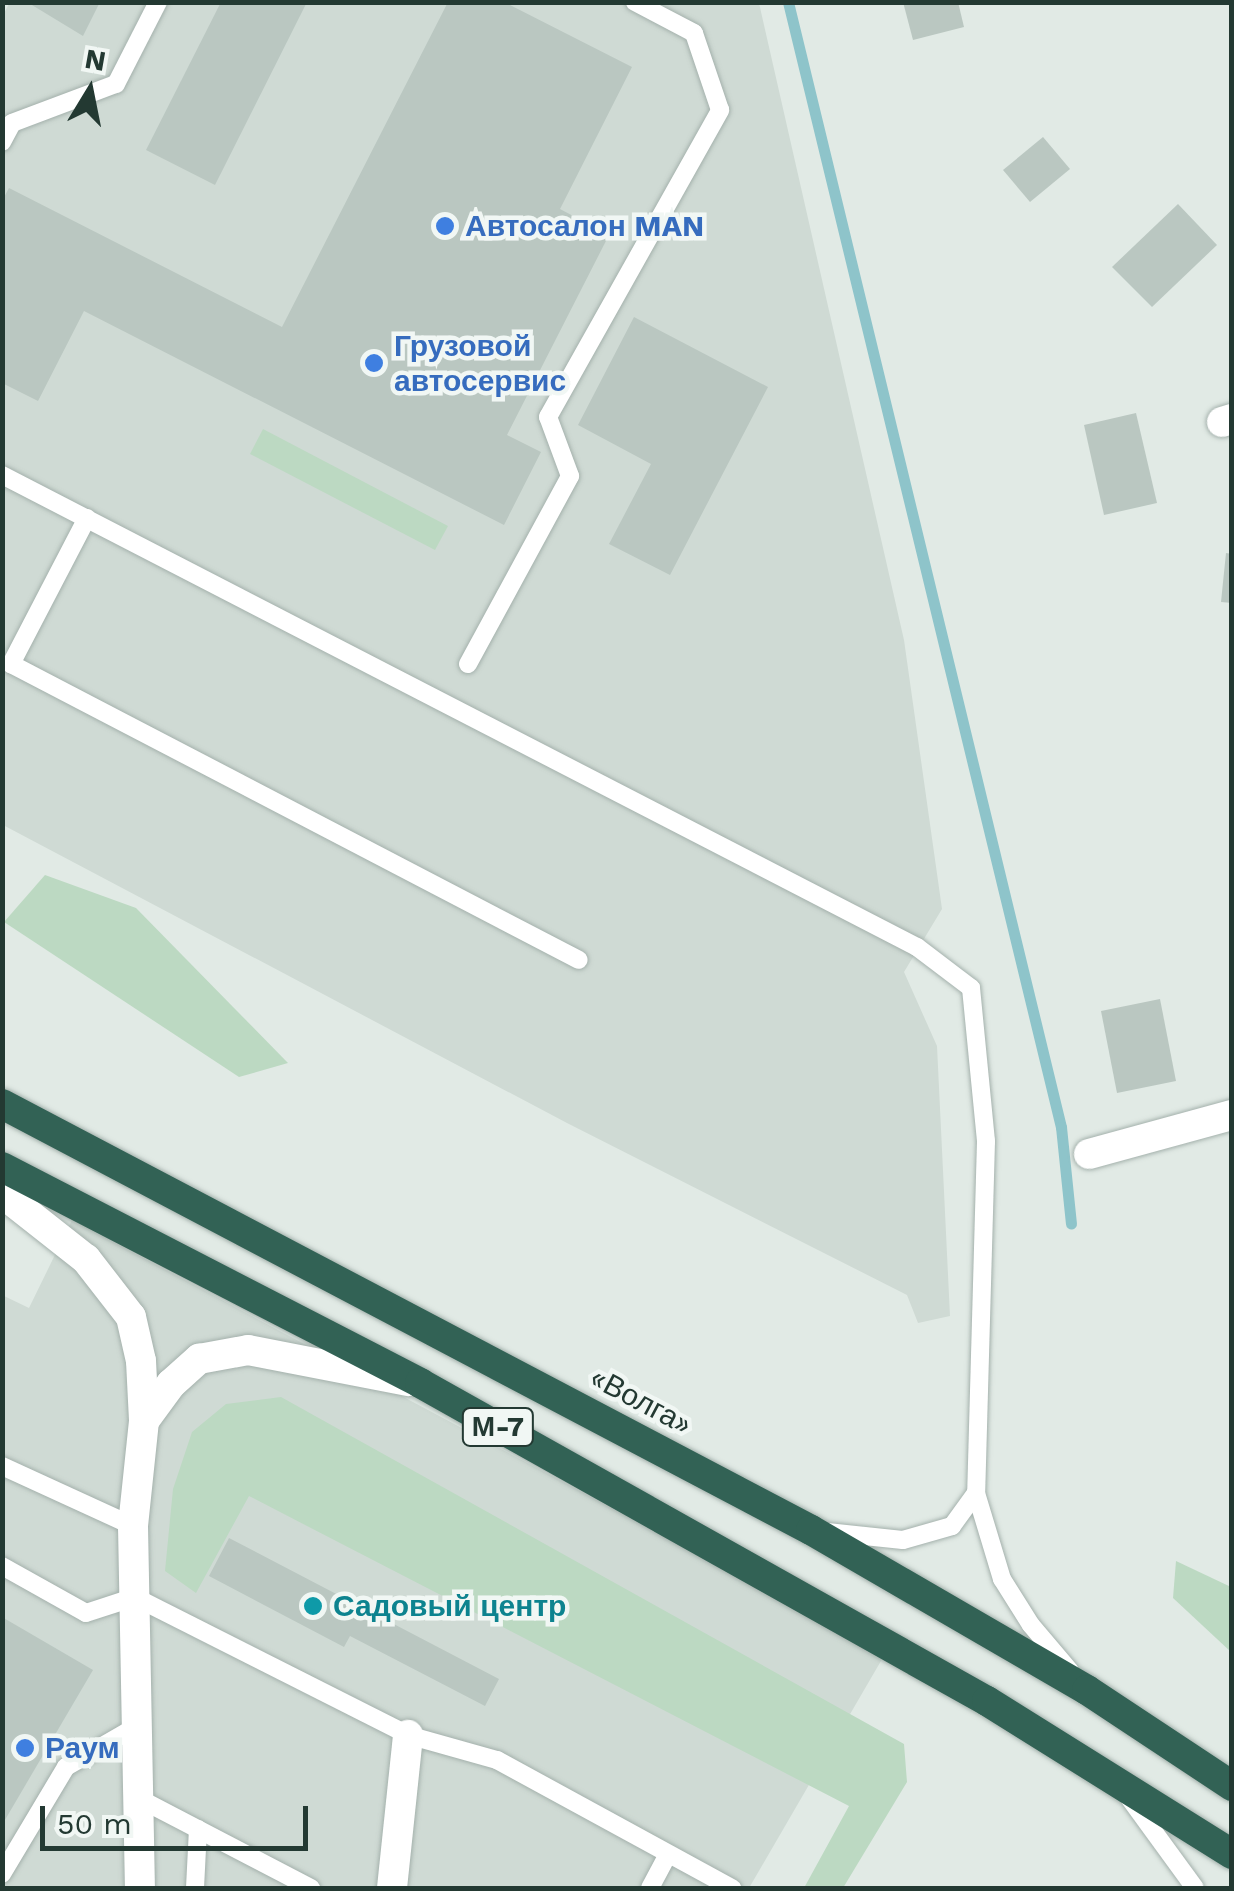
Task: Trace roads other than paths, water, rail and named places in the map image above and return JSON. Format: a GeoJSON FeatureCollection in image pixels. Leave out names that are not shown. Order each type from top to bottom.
{"type":"FeatureCollection","features":[{"type":"Feature","properties":{"kind":"highway","name":"«Волга»"},"geometry":{"type":"LineString","coordinates":[[2,1104],[811,1530],[1087,1690],[1232,1786]]}},
{"type":"Feature","properties":{"kind":"highway","name":"М-7"},"geometry":{"type":"LineString","coordinates":[[2,1166],[420,1383],[987,1701],[1112,1775],[1232,1854]]}},
{"type":"Feature","properties":{"kind":"street"},"geometry":{"type":"LineString","coordinates":[[1089,1154],[1232,1116]]}},
{"type":"Feature","properties":{"kind":"street"},"geometry":{"type":"LineString","coordinates":[[2,1193],[86,1259],[131,1317],[141,1360],[144,1421],[133,1526],[140,1725],[140,1888]]}},
{"type":"Feature","properties":{"kind":"street"},"geometry":{"type":"LineString","coordinates":[[144,1421],[170,1384],[199,1358],[248,1350],[420,1383]]}},
{"type":"Feature","properties":{"kind":"street"},"geometry":{"type":"LineString","coordinates":[[392,1888],[408,1735]]}},
{"type":"Feature","properties":{"kind":"lane"},"geometry":{"type":"LineString","coordinates":[[2,142],[12,123],[116,84],[158,2]]}},
{"type":"Feature","properties":{"kind":"lane"},"geometry":{"type":"LineString","coordinates":[[468,664],[570,476],[548,417],[720,110],[694,33],[635,2]]}},
{"type":"Feature","properties":{"kind":"lane"},"geometry":{"type":"LineString","coordinates":[[2,475],[916,946],[971,988],[986,1141],[976,1493],[1002,1579],[1031,1625],[1087,1690]]}},
{"type":"Feature","properties":{"kind":"lane"},"geometry":{"type":"LineString","coordinates":[[87,518],[11,664],[579,960]]}},
{"type":"Feature","properties":{"kind":"lane"},"geometry":{"type":"LineString","coordinates":[[2,1466],[133,1526]]}},
{"type":"Feature","properties":{"kind":"lane"},"geometry":{"type":"LineString","coordinates":[[811,1530],[903,1540],[952,1526],[976,1493]]}},
{"type":"Feature","properties":{"kind":"lane"},"geometry":{"type":"LineString","coordinates":[[2,1566],[86,1614],[135,1597],[408,1735],[497,1760],[732,1888]]}},
{"type":"Feature","properties":{"kind":"lane"},"geometry":{"type":"LineString","coordinates":[[2,1874],[66,1767],[140,1725]]}},
{"type":"Feature","properties":{"kind":"lane"},"geometry":{"type":"LineString","coordinates":[[1112,1775],[1195,1888]]}},
{"type":"Feature","properties":{"kind":"lane"},"geometry":{"type":"LineString","coordinates":[[140,1799],[311,1888]]}},
{"type":"Feature","properties":{"kind":"lane"},"geometry":{"type":"LineString","coordinates":[[196,1888],[198,1829]]}},
{"type":"Feature","properties":{"kind":"lane"},"geometry":{"type":"LineString","coordinates":[[650,1888],[668,1854]]}},
{"type":"Feature","properties":{"kind":"waterway"},"geometry":{"type":"LineString","coordinates":[[788,2],[1061,1127],[1071,1223]]}},
{"type":"Feature","properties":{"kind":"place","name":"Автосалон MAN"},"geometry":{"type":"Point","coordinates":[445,226]}},
{"type":"Feature","properties":{"kind":"place","name":"Грузовой автосервис"},"geometry":{"type":"Point","coordinates":[374,363]}},
{"type":"Feature","properties":{"kind":"place","name":"Садовый центр"},"geometry":{"type":"Point","coordinates":[313,1606]}},
{"type":"Feature","properties":{"kind":"place","name":"Раум"},"geometry":{"type":"Point","coordinates":[25,1748]}}]}
